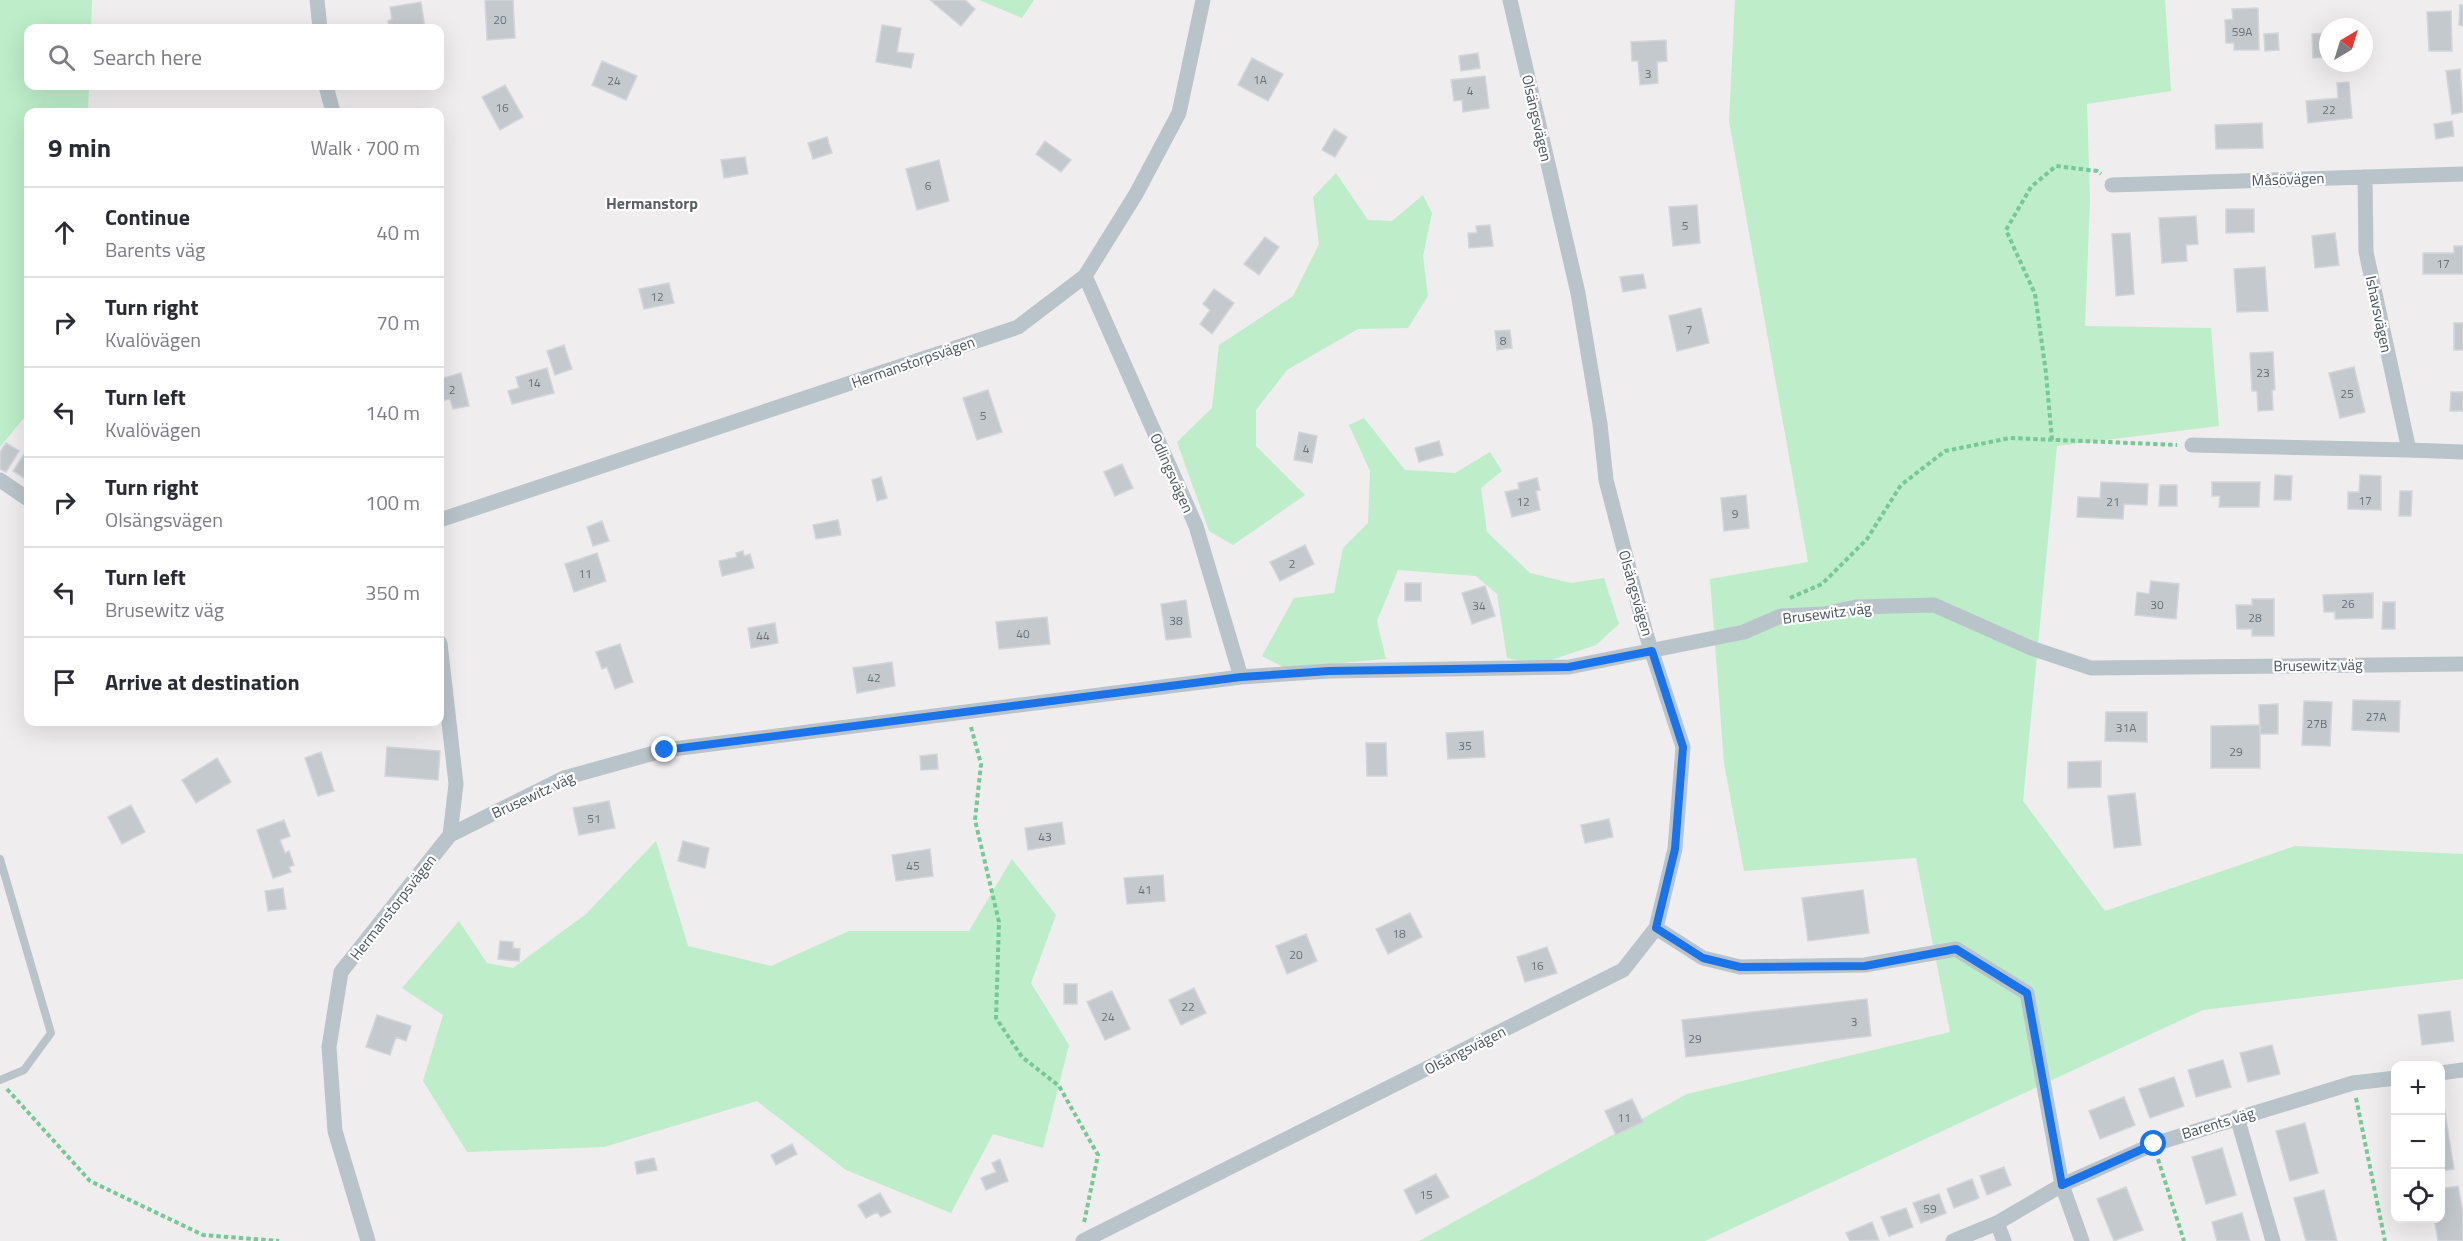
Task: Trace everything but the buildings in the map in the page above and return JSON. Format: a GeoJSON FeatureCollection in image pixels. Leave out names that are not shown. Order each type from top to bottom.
{"type":"FeatureCollection","features":[{"type":"Feature","properties":{"kind":"street"},"geometry":{"type":"LineString","coordinates":[[317,0],[320,24]]}},
{"type":"Feature","properties":{"kind":"street","name":"Hermanstorpsvägen"},"geometry":{"type":"LineString","coordinates":[[444,519],[1018,327],[1085,276],[1136,194],[1179,112],[1203,0]]}},
{"type":"Feature","properties":{"kind":"street","name":"Olsängsvägen"},"geometry":{"type":"LineString","coordinates":[[1088,1239],[1623,970],[1656,928],[1675,849],[1683,747],[1652,651],[1606,480],[1600,424],[1578,293],[1510,0]]}},
{"type":"Feature","properties":{"kind":"street"},"geometry":{"type":"LineString","coordinates":[[327,90],[332,108]]}},
{"type":"Feature","properties":{"kind":"street","name":"Måsövägen"},"geometry":{"type":"LineString","coordinates":[[2112,185],[2463,174]]}},
{"type":"Feature","properties":{"kind":"street","name":"Ishavsvägen"},"geometry":{"type":"LineString","coordinates":[[2365,177],[2366,252],[2409,450]]}},
{"type":"Feature","properties":{"kind":"street","name":"Odlingsvägen"},"geometry":{"type":"LineString","coordinates":[[1085,276],[1196,526],[1241,677]]}},
{"type":"Feature","properties":{"kind":"street"},"geometry":{"type":"LineString","coordinates":[[2192,446],[2463,452]]}},
{"type":"Feature","properties":{"kind":"street"},"geometry":{"type":"LineString","coordinates":[[0,480],[24,496]]}},
{"type":"Feature","properties":{"kind":"street","name":"Brusewitz väg"},"geometry":{"type":"LineString","coordinates":[[450,835],[564,778],[665,750],[1241,677],[1329,671],[1569,667],[1744,632],[1781,616],[1824,615],[1856,608],[1934,605],[2031,648],[2091,668],[2463,664]]}},
{"type":"Feature","properties":{"kind":"street"},"geometry":{"type":"LineString","coordinates":[[444,678],[456,784],[450,835]]}},
{"type":"Feature","properties":{"kind":"street","name":"Hermanstorpsvägen"},"geometry":{"type":"LineString","coordinates":[[368,1241],[335,1131],[329,1047],[341,972],[450,835]]}},
{"type":"Feature","properties":{"kind":"street"},"geometry":{"type":"LineString","coordinates":[[1656,928],[1703,958],[1740,967],[1865,966],[1956,949],[2027,993],[2062,1185],[2082,1241]]}},
{"type":"Feature","properties":{"kind":"street"},"geometry":{"type":"LineString","coordinates":[[2445,1072],[2463,1070]]}},
{"type":"Feature","properties":{"kind":"street","name":"Barents väg"},"geometry":{"type":"LineString","coordinates":[[1953,1241],[1997,1223],[2062,1185],[2154,1144],[2353,1083],[2391,1079]]}},
{"type":"Feature","properties":{"kind":"street"},"geometry":{"type":"LineString","coordinates":[[2237,1117],[2273,1241]]}},
{"type":"Feature","properties":{"kind":"street"},"geometry":{"type":"LineString","coordinates":[[1997,1223],[2004,1241]]}},
{"type":"Feature","properties":{"kind":"lane"},"geometry":{"type":"LineString","coordinates":[[0,859],[51,1033],[24,1070],[0,1081]]}},
{"type":"Feature","properties":{"kind":"path"},"geometry":{"type":"LineString","coordinates":[[2052,440],[2035,294],[2006,230],[2031,187],[2056,166],[2097,171],[2112,185]]}},
{"type":"Feature","properties":{"kind":"path"},"geometry":{"type":"LineString","coordinates":[[1786,600],[1822,584],[1867,539],[1901,485],[1945,451],[2010,438],[2192,446]]}},
{"type":"Feature","properties":{"kind":"path"},"geometry":{"type":"LineString","coordinates":[[967,711],[981,764],[975,820],[999,922],[996,1018],[1022,1057],[1059,1086],[1098,1155],[1083,1221],[1088,1239]]}},
{"type":"Feature","properties":{"kind":"path"},"geometry":{"type":"LineString","coordinates":[[0,1081],[90,1181],[202,1235],[279,1241]]}},
{"type":"Feature","properties":{"kind":"path"},"geometry":{"type":"LineString","coordinates":[[2353,1083],[2385,1241]]}},
{"type":"Feature","properties":{"kind":"path"},"geometry":{"type":"LineString","coordinates":[[2154,1144],[2184,1241]]}},
{"type":"Feature","properties":{"kind":"green space"},"geometry":{"type":"Polygon","coordinates":[[[0,0],[92,0],[91,24],[24,24],[24,90],[89,90],[88,108],[24,108],[24,418],[0,447],[0,0]]]}},
{"type":"Feature","properties":{"kind":"green space"},"geometry":{"type":"Polygon","coordinates":[[[979,0],[1034,0],[1022,18],[979,0]]]}},
{"type":"Feature","properties":{"kind":"green space"},"geometry":{"type":"Polygon","coordinates":[[[1735,0],[2165,0],[2171,91],[2087,104],[2090,200],[2085,326],[2211,328],[2219,426],[2057,446],[2023,801],[2105,911],[2295,846],[2463,854],[2463,979],[2203,1010],[1705,1241],[1419,1241],[1687,1094],[1950,1032],[1916,858],[1744,871],[1724,763],[1710,579],[1808,562],[1729,121],[1735,0]]]}},
{"type":"Feature","properties":{"kind":"green space"},"geometry":{"type":"Polygon","coordinates":[[[1336,173],[1368,220],[1392,221],[1423,195],[1432,213],[1423,256],[1428,296],[1408,328],[1358,329],[1287,370],[1256,410],[1256,446],[1305,495],[1233,545],[1209,531],[1177,442],[1212,408],[1219,345],[1293,296],[1319,244],[1313,197],[1336,173]]]}},
{"type":"Feature","properties":{"kind":"green space"},"geometry":{"type":"Polygon","coordinates":[[[1364,418],[1405,470],[1455,473],[1490,452],[1502,471],[1481,488],[1487,532],[1530,573],[1571,583],[1604,578],[1619,624],[1596,645],[1539,664],[1507,658],[1497,594],[1476,576],[1398,570],[1377,621],[1386,659],[1285,668],[1262,656],[1294,598],[1334,593],[1343,548],[1368,523],[1370,471],[1349,425],[1364,418]]]}},
{"type":"Feature","properties":{"kind":"green space"},"geometry":{"type":"Polygon","coordinates":[[[656,841],[688,946],[771,966],[849,931],[969,931],[1012,859],[1056,915],[1031,983],[1069,1045],[1043,1148],[993,1134],[951,1213],[846,1170],[757,1101],[604,1147],[467,1152],[423,1081],[443,1015],[402,988],[459,921],[487,963],[513,968],[586,914],[656,841]]]}},
{"type":"Feature","properties":{"kind":"district","name":"Hermanstorp"},"geometry":{"type":"Point","coordinates":[652,203]}},
{"type":"Feature","properties":{"kind":"route"},"geometry":{"type":"LineString","coordinates":[[665,750],[1241,677],[1329,671],[1569,667],[1652,651],[1683,747],[1675,849],[1656,928],[1703,958],[1740,967],[1865,966],[1956,949],[2027,993],[2062,1185],[2154,1144]]}}]}
